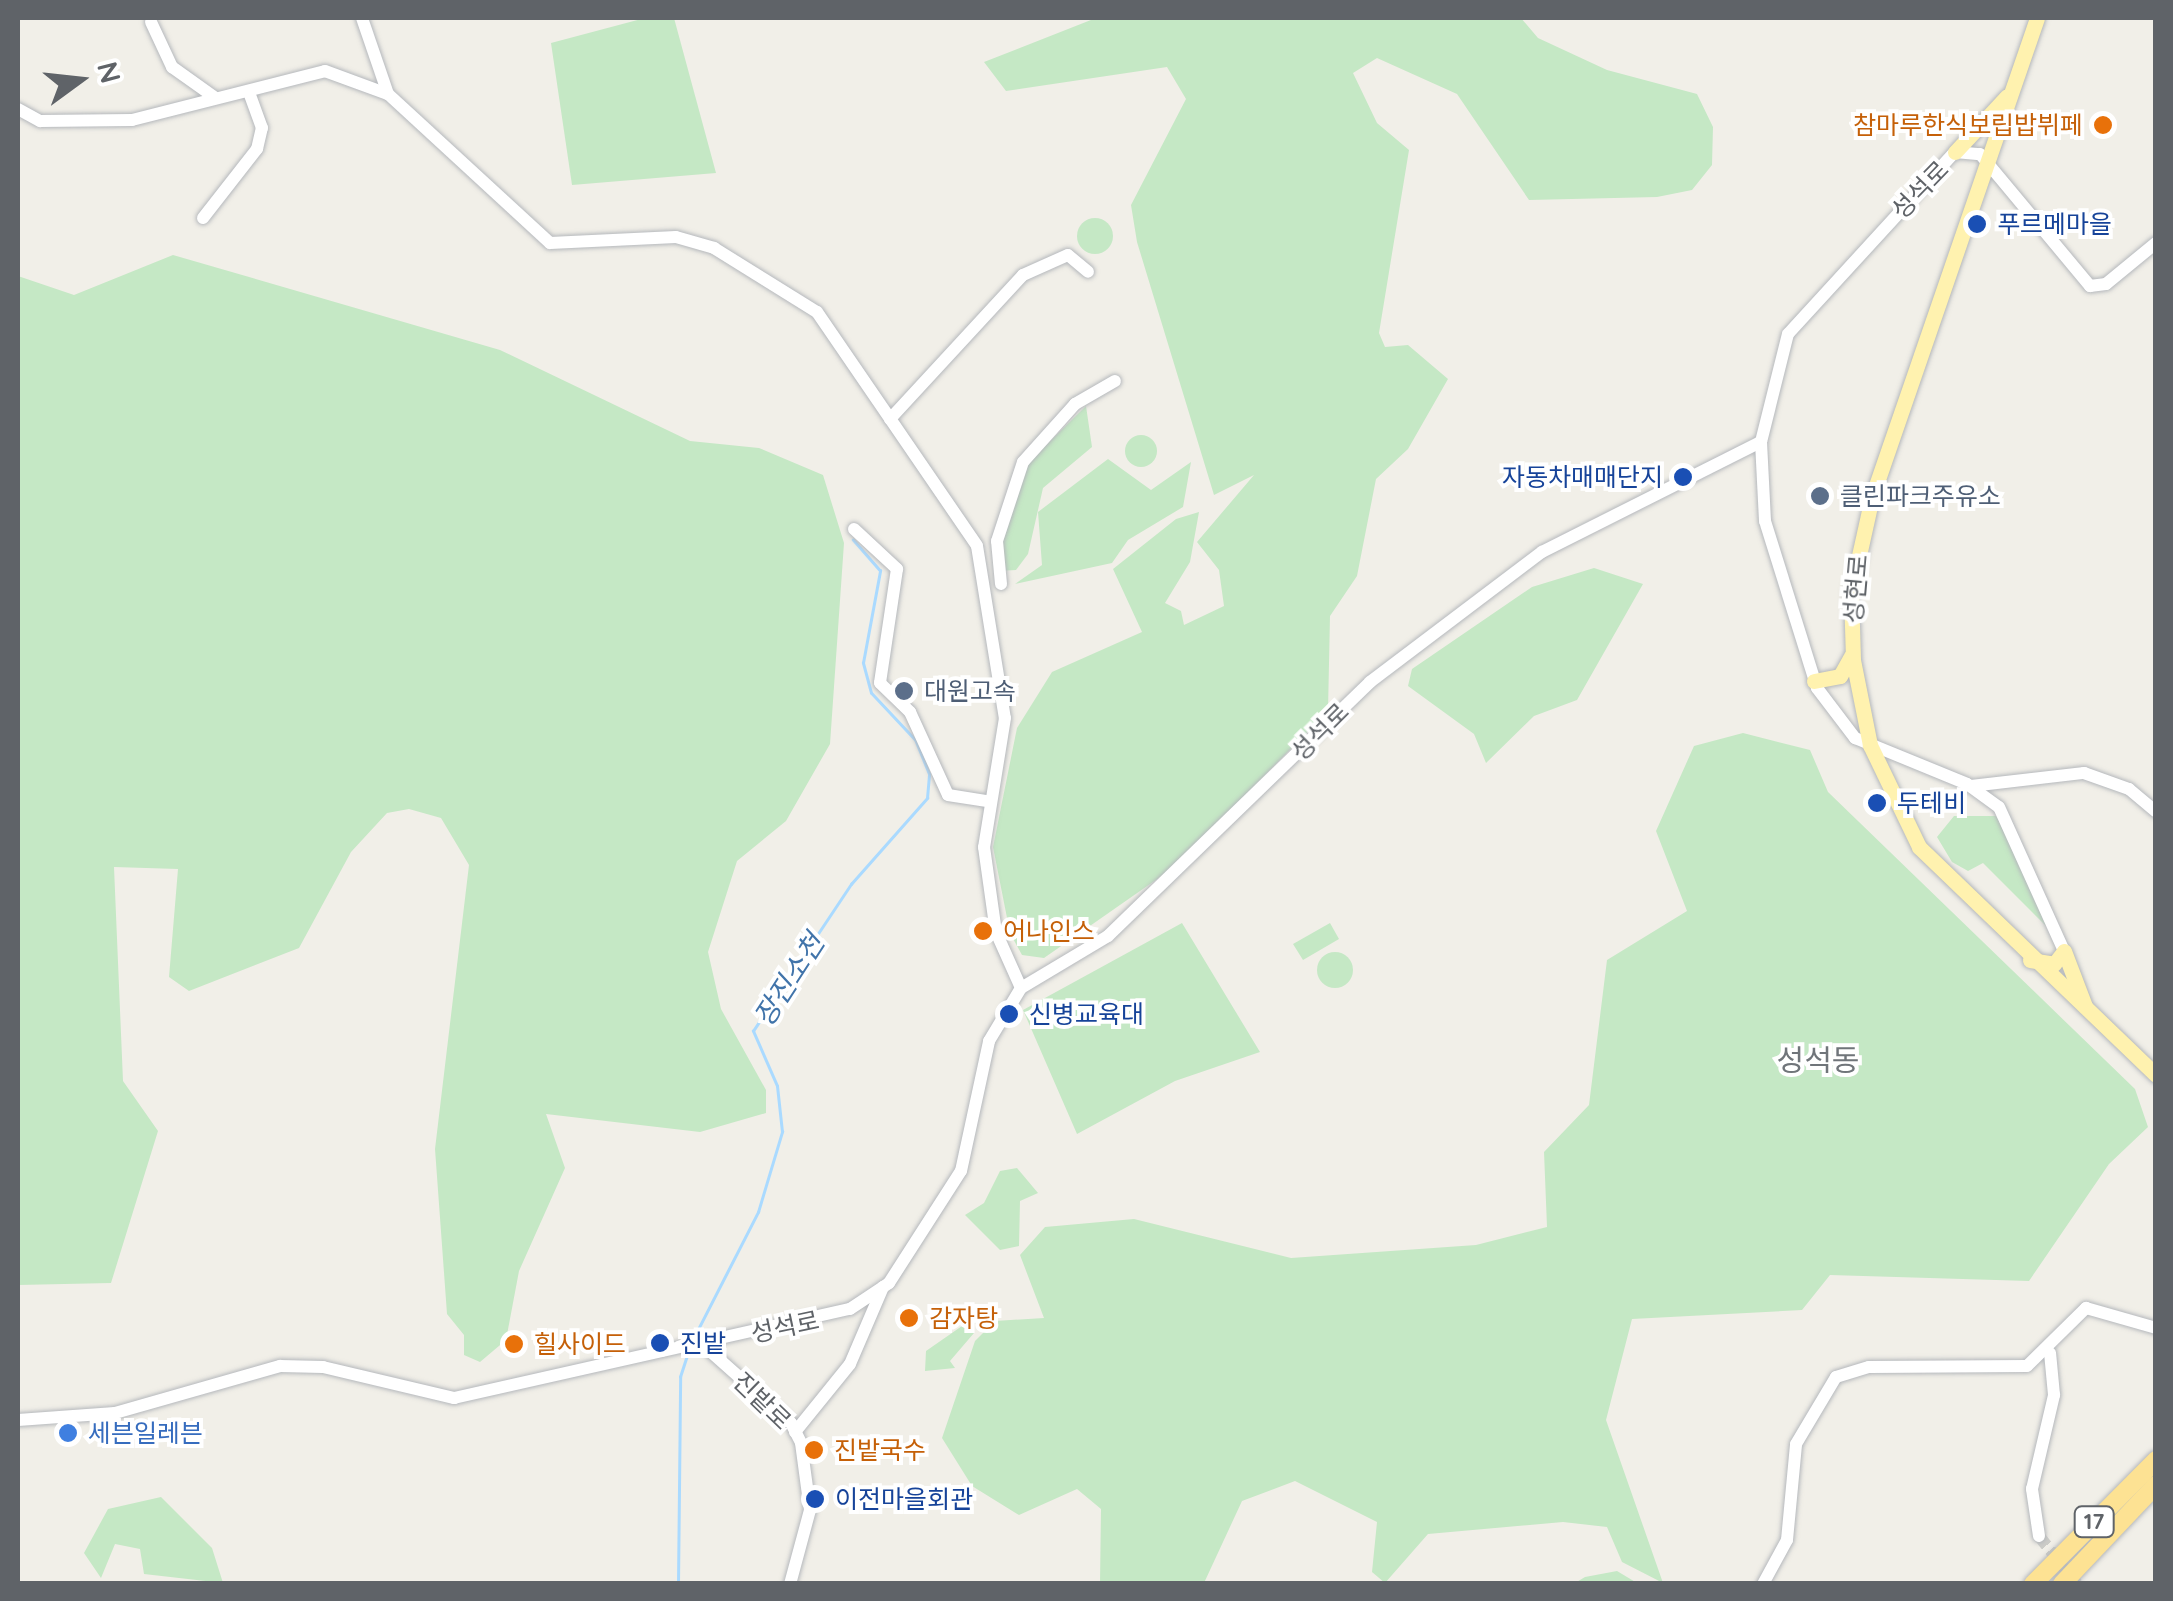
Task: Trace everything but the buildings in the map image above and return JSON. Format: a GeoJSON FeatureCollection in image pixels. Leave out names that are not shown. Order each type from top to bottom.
{"type":"FeatureCollection","features":[{"type":"Feature","properties":{"kind":"highway","name":"17"},"geometry":{"type":"LineString","coordinates":[[2033,1584],[2156,1460]]}},
{"type":"Feature","properties":{"kind":"highway","name":"17"},"geometry":{"type":"LineString","coordinates":[[2062,1584],[2156,1485]]}},
{"type":"Feature","properties":{"kind":"main road","name":"성현로"},"geometry":{"type":"LineString","coordinates":[[2037,18],[1872,497],[1851,592],[1852,647],[1870,745],[1919,847],[2030,960],[2156,1076]]}},
{"type":"Feature","properties":{"kind":"main road"},"geometry":{"type":"LineString","coordinates":[[1956,152],[2013,89]]}},
{"type":"Feature","properties":{"kind":"main road"},"geometry":{"type":"LineString","coordinates":[[1814,681],[1844,673],[1852,647]]}},
{"type":"Feature","properties":{"kind":"main road"},"geometry":{"type":"LineString","coordinates":[[2030,960],[2054,964],[2064,951]]}},
{"type":"Feature","properties":{"kind":"main road"},"geometry":{"type":"LineString","coordinates":[[2064,951],[2089,1014]]}},
{"type":"Feature","properties":{"kind":"street"},"geometry":{"type":"LineString","coordinates":[[362,18],[388,94]]}},
{"type":"Feature","properties":{"kind":"street"},"geometry":{"type":"LineString","coordinates":[[151,22],[172,67],[214,97]]}},
{"type":"Feature","properties":{"kind":"street"},"geometry":{"type":"LineString","coordinates":[[18,110],[40,120],[132,120],[325,70],[388,94],[550,243],[676,237],[714,248],[817,312],[977,546],[995,614],[1006,718],[986,801],[994,918],[1020,988]]}},
{"type":"Feature","properties":{"kind":"street"},"geometry":{"type":"LineString","coordinates":[[203,218],[257,150],[262,128],[248,93]]}},
{"type":"Feature","properties":{"kind":"street","name":"성석로"},"geometry":{"type":"LineString","coordinates":[[18,1420],[115,1414],[256,1369],[323,1367],[454,1398],[830,1317],[882,1287],[961,1171],[989,1040],[1020,988],[1108,936],[1370,682],[1542,552],[1761,442],[1788,334],[1956,152],[1988,163]]}},
{"type":"Feature","properties":{"kind":"street"},"geometry":{"type":"LineString","coordinates":[[1988,163],[2090,286],[2106,284],[2156,244]]}},
{"type":"Feature","properties":{"kind":"street"},"geometry":{"type":"LineString","coordinates":[[890,419],[1023,275],[1068,256],[1088,272]]}},
{"type":"Feature","properties":{"kind":"street"},"geometry":{"type":"LineString","coordinates":[[1001,584],[997,541],[1023,462],[1075,404],[1116,381]]}},
{"type":"Feature","properties":{"kind":"street"},"geometry":{"type":"LineString","coordinates":[[1761,442],[1765,521],[1814,681],[1848,733],[1971,786],[2013,828],[2064,951]]}},
{"type":"Feature","properties":{"kind":"street"},"geometry":{"type":"LineString","coordinates":[[854,529],[897,569],[880,683],[910,712],[948,795],[986,801]]}},
{"type":"Feature","properties":{"kind":"street"},"geometry":{"type":"LineString","coordinates":[[1971,786],[2084,773],[2129,789],[2156,812]]}},
{"type":"Feature","properties":{"kind":"street"},"geometry":{"type":"LineString","coordinates":[[795,1432],[850,1364],[882,1287]]}},
{"type":"Feature","properties":{"kind":"street"},"geometry":{"type":"LineString","coordinates":[[1762,1584],[1787,1540],[1800,1434],[1836,1377],[1868,1367],[2027,1366],[2050,1353],[2086,1308],[2156,1328]]}},
{"type":"Feature","properties":{"kind":"street","name":"진밭로"},"geometry":{"type":"LineString","coordinates":[[700,1345],[795,1432],[810,1510],[790,1584]]}},
{"type":"Feature","properties":{"kind":"street"},"geometry":{"type":"LineString","coordinates":[[2040,1536],[2031,1502],[2054,1396],[2050,1353]]}},
{"type":"Feature","properties":{"kind":"green space"},"geometry":{"type":"Polygon","coordinates":[[[645,18],[674,18],[716,173],[572,185],[551,43],[645,18]]]}},
{"type":"Feature","properties":{"kind":"green space"},"geometry":{"type":"Polygon","coordinates":[[[1096,18],[1521,18],[1538,38],[1607,70],[1697,94],[1713,127],[1712,165],[1692,190],[1657,197],[1529,200],[1457,94],[1377,58],[1353,73],[1377,123],[1409,150],[1379,333],[1385,347],[1408,345],[1448,379],[1408,449],[1376,479],[1357,576],[1330,616],[1328,711],[1173,868],[1044,958],[1022,955],[1010,933],[993,847],[1017,728],[1052,672],[1142,632],[1113,569],[1176,519],[1199,512],[1190,562],[1165,603],[1181,611],[1184,625],[1224,606],[1219,570],[1197,542],[1254,475],[1214,495],[1137,242],[1131,205],[1186,99],[1167,67],[1006,91],[984,62],[1096,18]]]}},
{"type":"Feature","properties":{"kind":"green space"},"geometry":{"type":"Polygon","coordinates":[[[1095,218],[1108,223],[1113,236],[1108,249],[1095,254],[1082,249],[1077,236],[1082,223],[1095,218]]]}},
{"type":"Feature","properties":{"kind":"green space"},"geometry":{"type":"Polygon","coordinates":[[[173,255],[500,350],[690,441],[759,448],[823,475],[844,543],[830,744],[786,821],[737,861],[708,952],[721,1009],[766,1090],[766,1113],[700,1132],[546,1114],[565,1168],[519,1271],[506,1340],[480,1362],[464,1355],[464,1335],[447,1314],[435,1149],[469,865],[441,818],[409,809],[387,813],[351,852],[299,948],[189,991],[169,977],[178,869],[114,867],[123,1081],[158,1131],[111,1283],[18,1285],[18,276],[74,295],[173,255]]]}},
{"type":"Feature","properties":{"kind":"green space"},"geometry":{"type":"Polygon","coordinates":[[[1086,406],[1092,447],[1043,488],[1028,554],[1016,570],[997,571],[1006,510],[1029,462],[1086,406]]]}},
{"type":"Feature","properties":{"kind":"green space"},"geometry":{"type":"Polygon","coordinates":[[[1141,435],[1152,440],[1157,451],[1152,462],[1141,467],[1130,462],[1125,451],[1130,440],[1141,435]]]}},
{"type":"Feature","properties":{"kind":"green space"},"geometry":{"type":"Polygon","coordinates":[[[1108,459],[1151,490],[1191,462],[1183,507],[1128,540],[1112,563],[1015,584],[1042,565],[1038,512],[1108,459]]]}},
{"type":"Feature","properties":{"kind":"green space"},"geometry":{"type":"Polygon","coordinates":[[[1594,568],[1643,584],[1577,700],[1534,716],[1486,763],[1474,734],[1408,686],[1412,669],[1532,587],[1594,568]]]}},
{"type":"Feature","properties":{"kind":"green space"},"geometry":{"type":"Polygon","coordinates":[[[1743,733],[1810,750],[1828,792],[2135,1089],[2148,1127],[2109,1164],[2029,1281],[1830,1275],[1802,1310],[1632,1319],[1606,1420],[1663,1583],[1622,1562],[1607,1527],[1563,1522],[1428,1534],[1385,1583],[1372,1572],[1377,1522],[1295,1481],[1242,1501],[1204,1583],[1100,1583],[1101,1509],[1077,1489],[1019,1515],[972,1486],[942,1438],[975,1341],[995,1321],[1044,1318],[1020,1255],[1045,1227],[1134,1219],[1291,1258],[1476,1245],[1547,1227],[1544,1152],[1589,1105],[1607,960],[1687,911],[1656,831],[1694,746],[1743,733]]]}},
{"type":"Feature","properties":{"kind":"green space"},"geometry":{"type":"Polygon","coordinates":[[[1954,816],[1996,816],[2027,867],[2047,927],[1983,863],[1968,871],[1952,862],[1937,837],[1954,816]]]}},
{"type":"Feature","properties":{"kind":"green space"},"geometry":{"type":"Polygon","coordinates":[[[1182,923],[1260,1052],[1175,1081],[1077,1134],[1023,1010],[1182,923]]]}},
{"type":"Feature","properties":{"kind":"green space"},"geometry":{"type":"Polygon","coordinates":[[[1330,923],[1339,939],[1303,960],[1293,944],[1330,923]]]}},
{"type":"Feature","properties":{"kind":"green space"},"geometry":{"type":"Polygon","coordinates":[[[1335,952],[1347,958],[1353,970],[1347,982],[1335,988],[1323,982],[1317,970],[1323,958],[1335,952]]]}},
{"type":"Feature","properties":{"kind":"green space"},"geometry":{"type":"Polygon","coordinates":[[[1017,1168],[1038,1193],[1020,1201],[1019,1246],[1000,1250],[965,1215],[984,1203],[1000,1171],[1017,1168]]]}},
{"type":"Feature","properties":{"kind":"green space"},"geometry":{"type":"Polygon","coordinates":[[[962,1326],[974,1333],[950,1361],[955,1368],[925,1371],[926,1351],[962,1326]]]}},
{"type":"Feature","properties":{"kind":"green space"},"geometry":{"type":"Polygon","coordinates":[[[161,1497],[212,1548],[223,1583],[144,1574],[140,1549],[115,1544],[101,1578],[84,1553],[108,1509],[161,1497]]]}},
{"type":"Feature","properties":{"kind":"green space"},"geometry":{"type":"Polygon","coordinates":[[[1617,1571],[1637,1583],[1575,1583],[1585,1577],[1617,1571]]]}},
{"type":"Feature","properties":{"kind":"waterway","name":"장진소천"},"geometry":{"type":"LineString","coordinates":[[692,1341],[758,1212],[782,1132],[777,1086],[753,1031],[851,884],[927,798],[929,774],[915,740],[871,693],[863,663],[880,571],[853,540]]}},
{"type":"Feature","properties":{"kind":"waterway","name":"장진소천"},"geometry":{"type":"LineString","coordinates":[[678,1584],[680,1377],[688,1353]]}},
{"type":"Feature","properties":{"kind":"tunnel"},"geometry":{"type":"LineString","coordinates":[[2039,1536],[2077,1584]]}},
{"type":"Feature","properties":{"kind":"place","name":"참마루한식보립밥뷔페"},"geometry":{"type":"Point","coordinates":[2103,125]}},
{"type":"Feature","properties":{"kind":"place","name":"푸르메마을"},"geometry":{"type":"Point","coordinates":[1977,224]}},
{"type":"Feature","properties":{"kind":"place","name":"자동차매매단지"},"geometry":{"type":"Point","coordinates":[1683,477]}},
{"type":"Feature","properties":{"kind":"place","name":"클린파크주유소"},"geometry":{"type":"Point","coordinates":[1820,496]}},
{"type":"Feature","properties":{"kind":"place","name":"대원고속"},"geometry":{"type":"Point","coordinates":[904,691]}},
{"type":"Feature","properties":{"kind":"place","name":"두테비"},"geometry":{"type":"Point","coordinates":[1877,803]}},
{"type":"Feature","properties":{"kind":"place","name":"어나인스"},"geometry":{"type":"Point","coordinates":[983,931]}},
{"type":"Feature","properties":{"kind":"place","name":"신병교육대"},"geometry":{"type":"Point","coordinates":[1009,1014]}},
{"type":"Feature","properties":{"kind":"place","name":"감자탕"},"geometry":{"type":"Point","coordinates":[909,1318]}},
{"type":"Feature","properties":{"kind":"place","name":"진밭"},"geometry":{"type":"Point","coordinates":[660,1343]}},
{"type":"Feature","properties":{"kind":"place","name":"힐사이드"},"geometry":{"type":"Point","coordinates":[514,1344]}},
{"type":"Feature","properties":{"kind":"place","name":"세븐일레븐"},"geometry":{"type":"Point","coordinates":[68,1433]}},
{"type":"Feature","properties":{"kind":"place","name":"진밭국수"},"geometry":{"type":"Point","coordinates":[814,1450]}},
{"type":"Feature","properties":{"kind":"place","name":"이전마을회관"},"geometry":{"type":"Point","coordinates":[815,1499]}},
{"type":"Feature","properties":{"kind":"district","name":"성석동"},"geometry":{"type":"Point","coordinates":[1818,1060]}}]}
